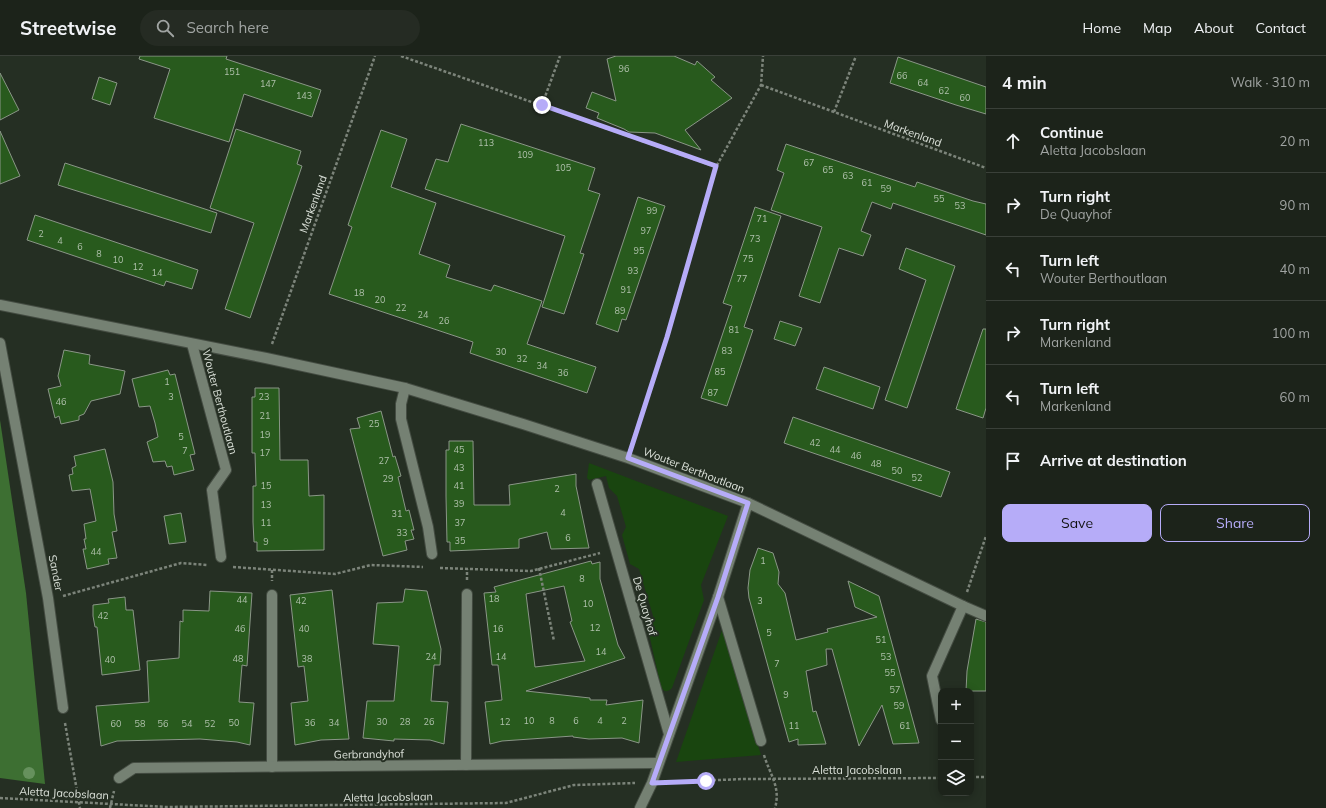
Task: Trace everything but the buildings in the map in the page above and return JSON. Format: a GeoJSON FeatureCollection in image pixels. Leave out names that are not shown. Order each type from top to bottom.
{"type":"FeatureCollection","features":[{"type":"Feature","properties":{"kind":"street","name":"Wouter Berthoutlaan"},"geometry":{"type":"LineString","coordinates":[[0,305],[266,358],[404,388],[523,424],[628,458],[748,503],[986,616]]}},
{"type":"Feature","properties":{"kind":"street","name":"Sander"},"geometry":{"type":"LineString","coordinates":[[0,343],[48,598],[62,708]]}},
{"type":"Feature","properties":{"kind":"street","name":"Wouter Berthoutlaan"},"geometry":{"type":"LineString","coordinates":[[192,344],[226,470],[212,490],[221,557]]}},
{"type":"Feature","properties":{"kind":"street"},"geometry":{"type":"LineString","coordinates":[[404,388],[401,404],[401,418],[428,527],[432,554]]}},
{"type":"Feature","properties":{"kind":"street","name":"De Quayhof"},"geometry":{"type":"LineString","coordinates":[[597,484],[669,734]]}},
{"type":"Feature","properties":{"kind":"street"},"geometry":{"type":"LineString","coordinates":[[640,808],[652,783],[718,597],[748,503]]}},
{"type":"Feature","properties":{"kind":"street"},"geometry":{"type":"LineString","coordinates":[[466,594],[466,765]]}},
{"type":"Feature","properties":{"kind":"street"},"geometry":{"type":"LineString","coordinates":[[272,595],[272,767]]}},
{"type":"Feature","properties":{"kind":"street"},"geometry":{"type":"LineString","coordinates":[[718,597],[761,741]]}},
{"type":"Feature","properties":{"kind":"street"},"geometry":{"type":"LineString","coordinates":[[938,705],[932,676],[963,606]]}},
{"type":"Feature","properties":{"kind":"street","name":"Gerbrandyhof"},"geometry":{"type":"LineString","coordinates":[[118,778],[134,768],[658,763]]}},
{"type":"Feature","properties":{"kind":"path","name":"Markenland"},"geometry":{"type":"LineString","coordinates":[[266,358],[374,56]]}},
{"type":"Feature","properties":{"kind":"path"},"geometry":{"type":"LineString","coordinates":[[401,56],[716,166]]}},
{"type":"Feature","properties":{"kind":"path"},"geometry":{"type":"LineString","coordinates":[[542,105],[560,56]]}},
{"type":"Feature","properties":{"kind":"path"},"geometry":{"type":"LineString","coordinates":[[628,458],[667,337],[716,166],[761,85],[763,56]]}},
{"type":"Feature","properties":{"kind":"path"},"geometry":{"type":"LineString","coordinates":[[834,112],[856,56]]}},
{"type":"Feature","properties":{"kind":"path","name":"Markenland"},"geometry":{"type":"LineString","coordinates":[[761,85],[986,168]]}},
{"type":"Feature","properties":{"kind":"path"},"geometry":{"type":"LineString","coordinates":[[963,606],[986,536]]}},
{"type":"Feature","properties":{"kind":"path"},"geometry":{"type":"LineString","coordinates":[[439,568],[531,571],[616,548]]}},
{"type":"Feature","properties":{"kind":"path"},"geometry":{"type":"LineString","coordinates":[[48,598],[68,596],[181,563],[209,565]]}},
{"type":"Feature","properties":{"kind":"path"},"geometry":{"type":"LineString","coordinates":[[230,567],[335,574],[371,565],[424,568]]}},
{"type":"Feature","properties":{"kind":"path"},"geometry":{"type":"LineString","coordinates":[[539,568],[554,641]]}},
{"type":"Feature","properties":{"kind":"path"},"geometry":{"type":"LineString","coordinates":[[62,708],[80,808]]}},
{"type":"Feature","properties":{"kind":"path"},"geometry":{"type":"LineString","coordinates":[[761,741],[767,767],[773,779],[778,797],[775,808]]}},
{"type":"Feature","properties":{"kind":"path"},"geometry":{"type":"LineString","coordinates":[[974,777],[986,777]]}},
{"type":"Feature","properties":{"kind":"path","name":"Aletta Jacobslaan"},"geometry":{"type":"LineString","coordinates":[[0,798],[167,807],[506,803],[574,785],[588,784],[773,779],[938,778]]}},
{"type":"Feature","properties":{"kind":"green space"},"geometry":{"type":"Polygon","coordinates":[[[0,420],[26,593],[45,784],[0,778],[0,420]]]}},
{"type":"Feature","properties":{"kind":"green space"},"geometry":{"type":"Polygon","coordinates":[[[589,463],[728,516],[701,585],[704,600],[670,690],[664,691],[661,687],[647,625],[654,619],[639,569],[630,564],[622,535],[626,527],[617,496],[609,488],[606,476],[589,480],[587,478],[589,463]]]}},
{"type":"Feature","properties":{"kind":"green space"},"geometry":{"type":"Polygon","coordinates":[[[722,630],[761,755],[676,762],[722,630]]]}},
{"type":"Feature","properties":{"kind":"route"},"geometry":{"type":"LineString","coordinates":[[542,105],[716,166],[667,337],[628,458],[748,503],[718,597],[652,783],[706,781]]}}]}
